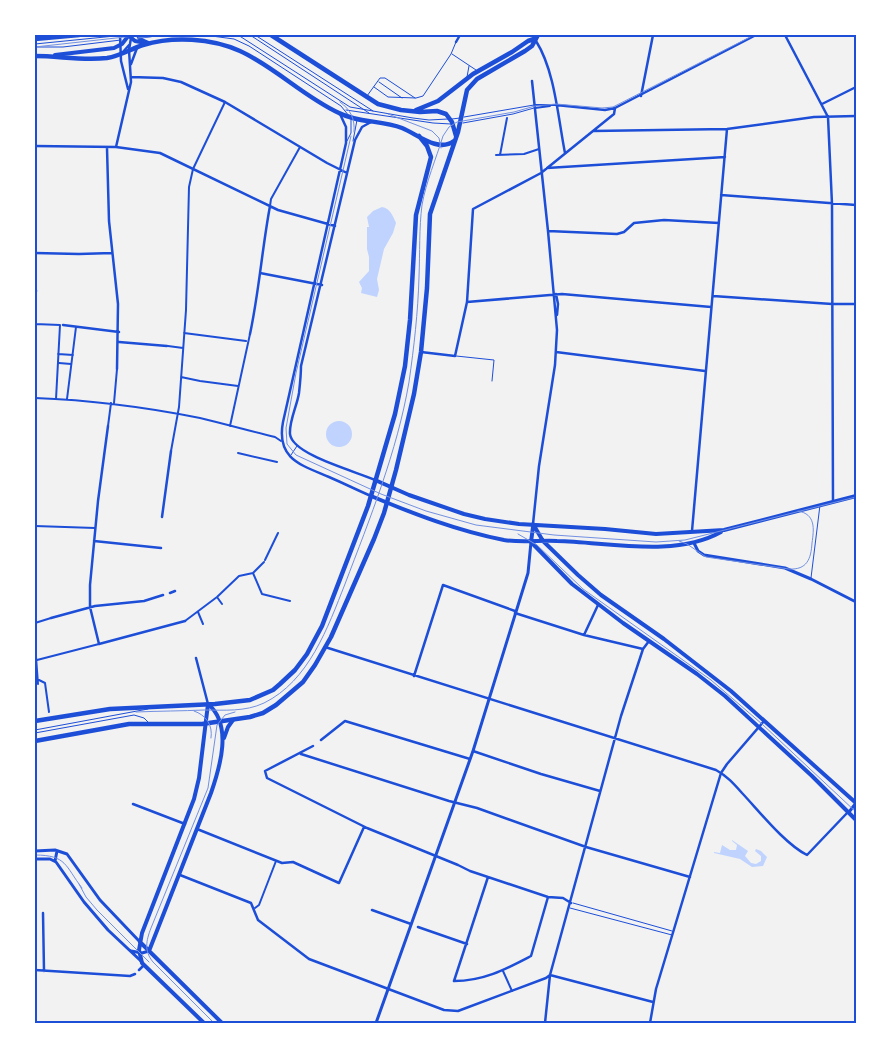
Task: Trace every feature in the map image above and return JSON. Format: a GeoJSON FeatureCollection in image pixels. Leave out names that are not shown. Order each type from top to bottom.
{"type":"FeatureCollection","features":[{"type":"Feature","properties":{"kind":"main road"},"geometry":{"type":"LineString","coordinates":[[35,39],[79,35]]}},
{"type":"Feature","properties":{"kind":"main road"},"geometry":{"type":"LineString","coordinates":[[271,35],[366,98],[382,106],[406,110],[439,111],[446,114],[452,121],[455,139]]}},
{"type":"Feature","properties":{"kind":"main road"},"geometry":{"type":"LineString","coordinates":[[406,110],[424,108],[443,98],[467,78],[536,37]]}},
{"type":"Feature","properties":{"kind":"main road"},"geometry":{"type":"LineString","coordinates":[[35,741],[128,724],[206,724],[256,715],[276,705],[303,682],[325,647],[349,597],[387,503],[409,418],[421,352],[427,288],[430,214],[455,139],[467,90],[477,79],[532,46],[536,37]]}},
{"type":"Feature","properties":{"kind":"main road"},"geometry":{"type":"LineString","coordinates":[[128,40],[140,39]]}},
{"type":"Feature","properties":{"kind":"main road"},"geometry":{"type":"LineString","coordinates":[[50,56],[109,49],[128,40],[140,39],[149,43],[188,40],[214,43],[235,49],[253,58],[339,113],[396,126],[440,146],[450,144],[455,139]]}},
{"type":"Feature","properties":{"kind":"main road"},"geometry":{"type":"LineString","coordinates":[[35,56],[85,59],[109,58],[121,54],[128,40]]}},
{"type":"Feature","properties":{"kind":"main road"},"geometry":{"type":"LineString","coordinates":[[35,721],[110,709],[236,702],[256,698],[273,690],[301,663],[314,642],[371,496],[395,414],[405,366],[410,320],[416,215],[431,157],[427,146],[419,136]]}},
{"type":"Feature","properties":{"kind":"main road"},"geometry":{"type":"LineString","coordinates":[[376,480],[409,495],[464,514],[512,523],[649,534],[693,535],[724,530],[856,496]]}},
{"type":"Feature","properties":{"kind":"main road"},"geometry":{"type":"LineString","coordinates":[[371,496],[460,528],[508,540],[644,546],[694,543],[708,539],[724,530]]}},
{"type":"Feature","properties":{"kind":"main road"},"geometry":{"type":"LineString","coordinates":[[533,524],[543,541],[578,575],[731,691],[856,803]]}},
{"type":"Feature","properties":{"kind":"main road"},"geometry":{"type":"LineString","coordinates":[[533,524],[532,542],[569,582],[725,696],[812,776],[856,820]]}},
{"type":"Feature","properties":{"kind":"main road"},"geometry":{"type":"LineString","coordinates":[[693,535],[694,543]]}},
{"type":"Feature","properties":{"kind":"main road"},"geometry":{"type":"LineString","coordinates":[[208,704],[215,711],[220,722],[222,743]]}},
{"type":"Feature","properties":{"kind":"main road"},"geometry":{"type":"LineString","coordinates":[[201,1022],[143,964],[140,942],[197,790],[208,704]]}},
{"type":"Feature","properties":{"kind":"main road"},"geometry":{"type":"LineString","coordinates":[[149,951],[215,781],[222,743],[228,726],[233,720]]}},
{"type":"Feature","properties":{"kind":"main road"},"geometry":{"type":"LineString","coordinates":[[140,942],[222,1023]]}},
{"type":"Feature","properties":{"kind":"street"},"geometry":{"type":"LineString","coordinates":[[120,35],[128,40],[140,39],[130,66]]}},
{"type":"Feature","properties":{"kind":"street"},"geometry":{"type":"LineString","coordinates":[[456,42],[460,35]]}},
{"type":"Feature","properties":{"kind":"street"},"geometry":{"type":"LineString","coordinates":[[640,96],[653,35]]}},
{"type":"Feature","properties":{"kind":"street"},"geometry":{"type":"LineString","coordinates":[[535,107],[556,105],[605,110],[616,108],[756,35]]}},
{"type":"Feature","properties":{"kind":"street"},"geometry":{"type":"LineString","coordinates":[[785,35],[828,117],[832,204],[833,502]]}},
{"type":"Feature","properties":{"kind":"street"},"geometry":{"type":"LineString","coordinates":[[536,37],[547,63],[565,153]]}},
{"type":"Feature","properties":{"kind":"street"},"geometry":{"type":"LineString","coordinates":[[128,40],[121,54],[128,91]]}},
{"type":"Feature","properties":{"kind":"street"},"geometry":{"type":"LineString","coordinates":[[116,147],[131,77],[128,40]]}},
{"type":"Feature","properties":{"kind":"street"},"geometry":{"type":"LineString","coordinates":[[131,77],[176,80],[225,102],[348,173]]}},
{"type":"Feature","properties":{"kind":"street"},"geometry":{"type":"LineString","coordinates":[[532,80],[557,316],[556,352],[539,466],[533,524]]}},
{"type":"Feature","properties":{"kind":"street"},"geometry":{"type":"LineString","coordinates":[[822,104],[856,87]]}},
{"type":"Feature","properties":{"kind":"street"},"geometry":{"type":"LineString","coordinates":[[162,516],[178,415],[187,290],[188,187],[193,169],[225,102]]}},
{"type":"Feature","properties":{"kind":"street"},"geometry":{"type":"LineString","coordinates":[[421,352],[455,356],[467,302],[473,209],[541,173],[614,114],[616,108]]}},
{"type":"Feature","properties":{"kind":"street"},"geometry":{"type":"LineString","coordinates":[[339,113],[346,127],[346,143],[283,422],[282,441],[286,451],[296,463],[371,496]]}},
{"type":"Feature","properties":{"kind":"street"},"geometry":{"type":"LineString","coordinates":[[592,131],[727,129],[828,117],[856,116]]}},
{"type":"Feature","properties":{"kind":"street"},"geometry":{"type":"LineString","coordinates":[[500,155],[507,118]]}},
{"type":"Feature","properties":{"kind":"street"},"geometry":{"type":"LineString","coordinates":[[376,121],[362,127],[354,145],[302,366],[290,432],[292,440],[297,445],[320,459],[376,480]]}},
{"type":"Feature","properties":{"kind":"street"},"geometry":{"type":"LineString","coordinates":[[693,535],[705,371],[727,129]]}},
{"type":"Feature","properties":{"kind":"street"},"geometry":{"type":"LineString","coordinates":[[35,146],[116,147],[160,153],[270,206],[335,226]]}},
{"type":"Feature","properties":{"kind":"street"},"geometry":{"type":"LineString","coordinates":[[230,426],[250,334],[270,206],[300,146]]}},
{"type":"Feature","properties":{"kind":"street"},"geometry":{"type":"LineString","coordinates":[[99,644],[90,607],[94,541],[119,342],[118,304],[109,210],[107,148]]}},
{"type":"Feature","properties":{"kind":"street"},"geometry":{"type":"LineString","coordinates":[[496,155],[524,154],[539,149]]}},
{"type":"Feature","properties":{"kind":"street"},"geometry":{"type":"LineString","coordinates":[[547,168],[725,157]]}},
{"type":"Feature","properties":{"kind":"street"},"geometry":{"type":"LineString","coordinates":[[721,195],[856,205]]}},
{"type":"Feature","properties":{"kind":"street"},"geometry":{"type":"LineString","coordinates":[[548,231],[617,234],[624,232],[634,223],[642,222],[664,220],[719,223]]}},
{"type":"Feature","properties":{"kind":"street"},"geometry":{"type":"LineString","coordinates":[[35,253],[112,253]]}},
{"type":"Feature","properties":{"kind":"street"},"geometry":{"type":"LineString","coordinates":[[260,272],[322,284]]}},
{"type":"Feature","properties":{"kind":"street"},"geometry":{"type":"LineString","coordinates":[[35,285],[35,330]]}},
{"type":"Feature","properties":{"kind":"street"},"geometry":{"type":"LineString","coordinates":[[467,302],[554,294],[711,308]]}},
{"type":"Feature","properties":{"kind":"street"},"geometry":{"type":"LineString","coordinates":[[713,296],[856,304]]}},
{"type":"Feature","properties":{"kind":"street"},"geometry":{"type":"LineString","coordinates":[[35,324],[119,332]]}},
{"type":"Feature","properties":{"kind":"street"},"geometry":{"type":"LineString","coordinates":[[56,399],[61,325]]}},
{"type":"Feature","properties":{"kind":"street"},"geometry":{"type":"LineString","coordinates":[[67,399],[76,327]]}},
{"type":"Feature","properties":{"kind":"street"},"geometry":{"type":"LineString","coordinates":[[184,333],[247,341]]}},
{"type":"Feature","properties":{"kind":"street"},"geometry":{"type":"LineString","coordinates":[[119,342],[183,348]]}},
{"type":"Feature","properties":{"kind":"street"},"geometry":{"type":"LineString","coordinates":[[556,352],[705,371]]}},
{"type":"Feature","properties":{"kind":"street"},"geometry":{"type":"LineString","coordinates":[[58,354],[73,355]]}},
{"type":"Feature","properties":{"kind":"street"},"geometry":{"type":"LineString","coordinates":[[58,363],[71,364]]}},
{"type":"Feature","properties":{"kind":"street"},"geometry":{"type":"LineString","coordinates":[[181,377],[200,382],[238,386]]}},
{"type":"Feature","properties":{"kind":"street"},"geometry":{"type":"LineString","coordinates":[[35,398],[112,403],[230,426],[275,437],[281,441]]}},
{"type":"Feature","properties":{"kind":"street"},"geometry":{"type":"LineString","coordinates":[[238,453],[278,462]]}},
{"type":"Feature","properties":{"kind":"street"},"geometry":{"type":"LineString","coordinates":[[35,526],[95,528]]}},
{"type":"Feature","properties":{"kind":"street"},"geometry":{"type":"LineString","coordinates":[[36,661],[185,621],[217,597],[239,576],[253,573],[264,561],[278,532]]}},
{"type":"Feature","properties":{"kind":"street"},"geometry":{"type":"LineString","coordinates":[[94,541],[161,548]]}},
{"type":"Feature","properties":{"kind":"street"},"geometry":{"type":"LineString","coordinates":[[376,1023],[473,751],[529,569],[532,542]]}},
{"type":"Feature","properties":{"kind":"street"},"geometry":{"type":"LineString","coordinates":[[694,543],[698,551],[706,555],[776,566],[811,579],[856,602]]}},
{"type":"Feature","properties":{"kind":"street"},"geometry":{"type":"LineString","coordinates":[[253,573],[262,594],[290,601]]}},
{"type":"Feature","properties":{"kind":"street"},"geometry":{"type":"LineString","coordinates":[[414,676],[443,585],[584,635],[643,649]]}},
{"type":"Feature","properties":{"kind":"street"},"geometry":{"type":"LineString","coordinates":[[170,593],[175,591]]}},
{"type":"Feature","properties":{"kind":"street"},"geometry":{"type":"LineString","coordinates":[[35,623],[90,607],[144,601],[163,595]]}},
{"type":"Feature","properties":{"kind":"street"},"geometry":{"type":"LineString","coordinates":[[217,597],[222,604]]}},
{"type":"Feature","properties":{"kind":"street"},"geometry":{"type":"LineString","coordinates":[[584,635],[598,605]]}},
{"type":"Feature","properties":{"kind":"street"},"geometry":{"type":"LineString","coordinates":[[198,612],[203,624]]}},
{"type":"Feature","properties":{"kind":"street"},"geometry":{"type":"LineString","coordinates":[[545,1023],[550,975],[624,707],[643,649],[649,641]]}},
{"type":"Feature","properties":{"kind":"street"},"geometry":{"type":"LineString","coordinates":[[35,643],[38,684]]}},
{"type":"Feature","properties":{"kind":"street"},"geometry":{"type":"LineString","coordinates":[[325,647],[721,773],[806,855],[856,803]]}},
{"type":"Feature","properties":{"kind":"street"},"geometry":{"type":"LineString","coordinates":[[196,658],[208,704]]}},
{"type":"Feature","properties":{"kind":"street"},"geometry":{"type":"LineString","coordinates":[[39,680],[45,683],[49,712]]}},
{"type":"Feature","properties":{"kind":"street"},"geometry":{"type":"LineString","coordinates":[[321,740],[345,721],[470,759]]}},
{"type":"Feature","properties":{"kind":"street"},"geometry":{"type":"LineString","coordinates":[[650,1023],[653,1002],[673,931],[721,773],[764,721]]}},
{"type":"Feature","properties":{"kind":"street"},"geometry":{"type":"LineString","coordinates":[[313,746],[301,754],[265,771],[265,775],[364,827],[488,877],[548,897],[563,898],[571,902]]}},
{"type":"Feature","properties":{"kind":"street"},"geometry":{"type":"LineString","coordinates":[[473,751],[541,774],[601,791]]}},
{"type":"Feature","properties":{"kind":"street"},"geometry":{"type":"LineString","coordinates":[[301,754],[455,802],[586,847],[690,876]]}},
{"type":"Feature","properties":{"kind":"street"},"geometry":{"type":"LineString","coordinates":[[132,804],[185,824]]}},
{"type":"Feature","properties":{"kind":"street"},"geometry":{"type":"LineString","coordinates":[[196,828],[276,861],[282,863],[293,862],[339,883],[364,827]]}},
{"type":"Feature","properties":{"kind":"street"},"geometry":{"type":"LineString","coordinates":[[35,851],[58,851],[69,856],[100,900],[140,942]]}},
{"type":"Feature","properties":{"kind":"street"},"geometry":{"type":"LineString","coordinates":[[55,861],[58,851]]}},
{"type":"Feature","properties":{"kind":"street"},"geometry":{"type":"LineString","coordinates":[[36,859],[55,861],[84,902],[143,964],[139,970]]}},
{"type":"Feature","properties":{"kind":"street"},"geometry":{"type":"LineString","coordinates":[[255,908],[259,905],[276,861]]}},
{"type":"Feature","properties":{"kind":"street"},"geometry":{"type":"LineString","coordinates":[[178,875],[251,903],[255,908],[258,920],[302,956],[444,1010],[458,1011],[550,975],[653,1002]]}},
{"type":"Feature","properties":{"kind":"street"},"geometry":{"type":"LineString","coordinates":[[488,877],[454,981],[484,978],[503,971],[531,956],[548,897]]}},
{"type":"Feature","properties":{"kind":"street"},"geometry":{"type":"LineString","coordinates":[[372,910],[411,924]]}},
{"type":"Feature","properties":{"kind":"street"},"geometry":{"type":"LineString","coordinates":[[43,913],[44,971]]}},
{"type":"Feature","properties":{"kind":"street"},"geometry":{"type":"LineString","coordinates":[[418,926],[467,944]]}},
{"type":"Feature","properties":{"kind":"street"},"geometry":{"type":"LineString","coordinates":[[129,949],[140,953],[149,951]]}},
{"type":"Feature","properties":{"kind":"street"},"geometry":{"type":"LineString","coordinates":[[35,970],[130,976],[136,974]]}},
{"type":"Feature","properties":{"kind":"street"},"geometry":{"type":"LineString","coordinates":[[503,971],[512,991]]}},
{"type":"Feature","properties":{"kind":"lane"},"geometry":{"type":"LineString","coordinates":[[35,46],[120,35]]}},
{"type":"Feature","properties":{"kind":"lane"},"geometry":{"type":"LineString","coordinates":[[140,39],[165,35]]}},
{"type":"Feature","properties":{"kind":"lane"},"geometry":{"type":"LineString","coordinates":[[204,35],[234,39],[249,46],[343,108],[350,117],[351,133],[346,143]]}},
{"type":"Feature","properties":{"kind":"lane"},"geometry":{"type":"LineString","coordinates":[[238,35],[340,102],[357,111],[365,110],[429,120],[452,121],[459,124],[506,116],[535,107]]}},
{"type":"Feature","properties":{"kind":"lane"},"geometry":{"type":"LineString","coordinates":[[249,35],[254,36],[368,109],[381,113]]}},
{"type":"Feature","properties":{"kind":"lane"},"geometry":{"type":"LineString","coordinates":[[254,36],[355,104],[374,114]]}},
{"type":"Feature","properties":{"kind":"lane"},"geometry":{"type":"LineString","coordinates":[[35,46],[63,47],[128,40]]}},
{"type":"Feature","properties":{"kind":"lane"},"geometry":{"type":"LineString","coordinates":[[374,87],[388,97],[416,98],[423,96],[451,54],[456,42]]}},
{"type":"Feature","properties":{"kind":"lane"},"geometry":{"type":"LineString","coordinates":[[451,54],[478,71]]}},
{"type":"Feature","properties":{"kind":"lane"},"geometry":{"type":"LineString","coordinates":[[467,90],[469,65]]}},
{"type":"Feature","properties":{"kind":"lane"},"geometry":{"type":"LineString","coordinates":[[366,98],[380,78],[385,78],[416,98]]}},
{"type":"Feature","properties":{"kind":"lane"},"geometry":{"type":"LineString","coordinates":[[378,82],[403,98]]}},
{"type":"Feature","properties":{"kind":"lane"},"geometry":{"type":"LineString","coordinates":[[347,96],[355,104],[357,111],[353,136],[354,145]]}},
{"type":"Feature","properties":{"kind":"lane"},"geometry":{"type":"LineString","coordinates":[[343,108],[439,123],[535,107]]}},
{"type":"Feature","properties":{"kind":"lane"},"geometry":{"type":"LineString","coordinates":[[455,356],[494,360],[492,380]]}},
{"type":"Feature","properties":{"kind":"lane"},"geometry":{"type":"LineString","coordinates":[[290,456],[297,445]]}},
{"type":"Feature","properties":{"kind":"lane"},"geometry":{"type":"LineString","coordinates":[[811,579],[820,505]]}},
{"type":"Feature","properties":{"kind":"lane"},"geometry":{"type":"LineString","coordinates":[[35,731],[156,707]]}},
{"type":"Feature","properties":{"kind":"lane"},"geometry":{"type":"LineString","coordinates":[[35,731],[131,716],[144,718],[149,723]]}},
{"type":"Feature","properties":{"kind":"lane"},"geometry":{"type":"LineString","coordinates":[[571,902],[673,931]]}},
{"type":"Feature","properties":{"kind":"lane"},"geometry":{"type":"LineString","coordinates":[[569,908],[672,935]]}},
{"type":"Feature","properties":{"kind":"water"},"geometry":{"type":"Polygon","coordinates":[[[382,207],[389,211],[396,223],[384,249],[377,279],[379,290],[377,297],[361,293],[362,288],[359,282],[369,271],[367,227],[369,227],[367,217],[373,211],[382,207]]]}},
{"type":"Feature","properties":{"kind":"water"},"geometry":{"type":"Polygon","coordinates":[[[339,421],[348,425],[352,434],[348,443],[339,447],[330,443],[326,434],[330,425],[339,421]]]}},
{"type":"Feature","properties":{"kind":"water"},"geometry":{"type":"Polygon","coordinates":[[[732,840],[748,851],[745,856],[751,863],[756,864],[761,861],[761,856],[755,851],[756,849],[761,851],[767,857],[763,866],[752,867],[740,859],[714,853],[720,853],[722,845],[730,850],[736,850],[737,845],[732,840]]]}},
{"type":"Feature","properties":{"kind":"tram line"},"geometry":{"type":"LineString","coordinates":[[35,47],[143,35]]}},
{"type":"Feature","properties":{"kind":"tram line"},"geometry":{"type":"LineString","coordinates":[[136,712],[234,710],[257,706],[280,693],[293,681],[305,667],[324,635],[382,484],[404,408],[417,316],[422,205],[443,136],[449,127],[457,122],[514,112],[535,106],[556,104],[602,108],[613,107],[754,35]]}},
{"type":"Feature","properties":{"kind":"tram line"},"geometry":{"type":"LineString","coordinates":[[138,38],[156,36]]}},
{"type":"Feature","properties":{"kind":"tram line"},"geometry":{"type":"LineString","coordinates":[[340,102],[352,115],[354,132]]}},
{"type":"Feature","properties":{"kind":"tram line"},"geometry":{"type":"LineString","coordinates":[[388,114],[432,131],[439,138],[441,148]]}},
{"type":"Feature","properties":{"kind":"tram line"},"geometry":{"type":"LineString","coordinates":[[351,136],[296,373],[286,428],[287,444],[296,455],[381,494],[426,511],[476,525],[554,535],[656,542],[685,540],[856,497]]}},
{"type":"Feature","properties":{"kind":"tram line"},"geometry":{"type":"LineString","coordinates":[[679,541],[706,557],[789,569],[800,568],[809,559],[813,528],[808,515],[798,511]]}},
{"type":"Feature","properties":{"kind":"tram line"},"geometry":{"type":"LineString","coordinates":[[518,534],[537,545],[583,589],[711,680],[762,724],[856,812]]}},
{"type":"Feature","properties":{"kind":"tram line"},"geometry":{"type":"LineString","coordinates":[[194,711],[208,721],[211,729],[211,738]]}},
{"type":"Feature","properties":{"kind":"tram line"},"geometry":{"type":"LineString","coordinates":[[214,1023],[153,962],[148,954],[147,946],[151,928],[208,788],[217,725],[225,715],[235,712]]}},
{"type":"Feature","properties":{"kind":"tram line"},"geometry":{"type":"LineString","coordinates":[[35,855],[53,857],[64,863],[82,888]]}},
{"type":"Feature","properties":{"kind":"tram line"},"geometry":{"type":"LineString","coordinates":[[79,884],[86,897],[97,910],[149,962]]}}]}
